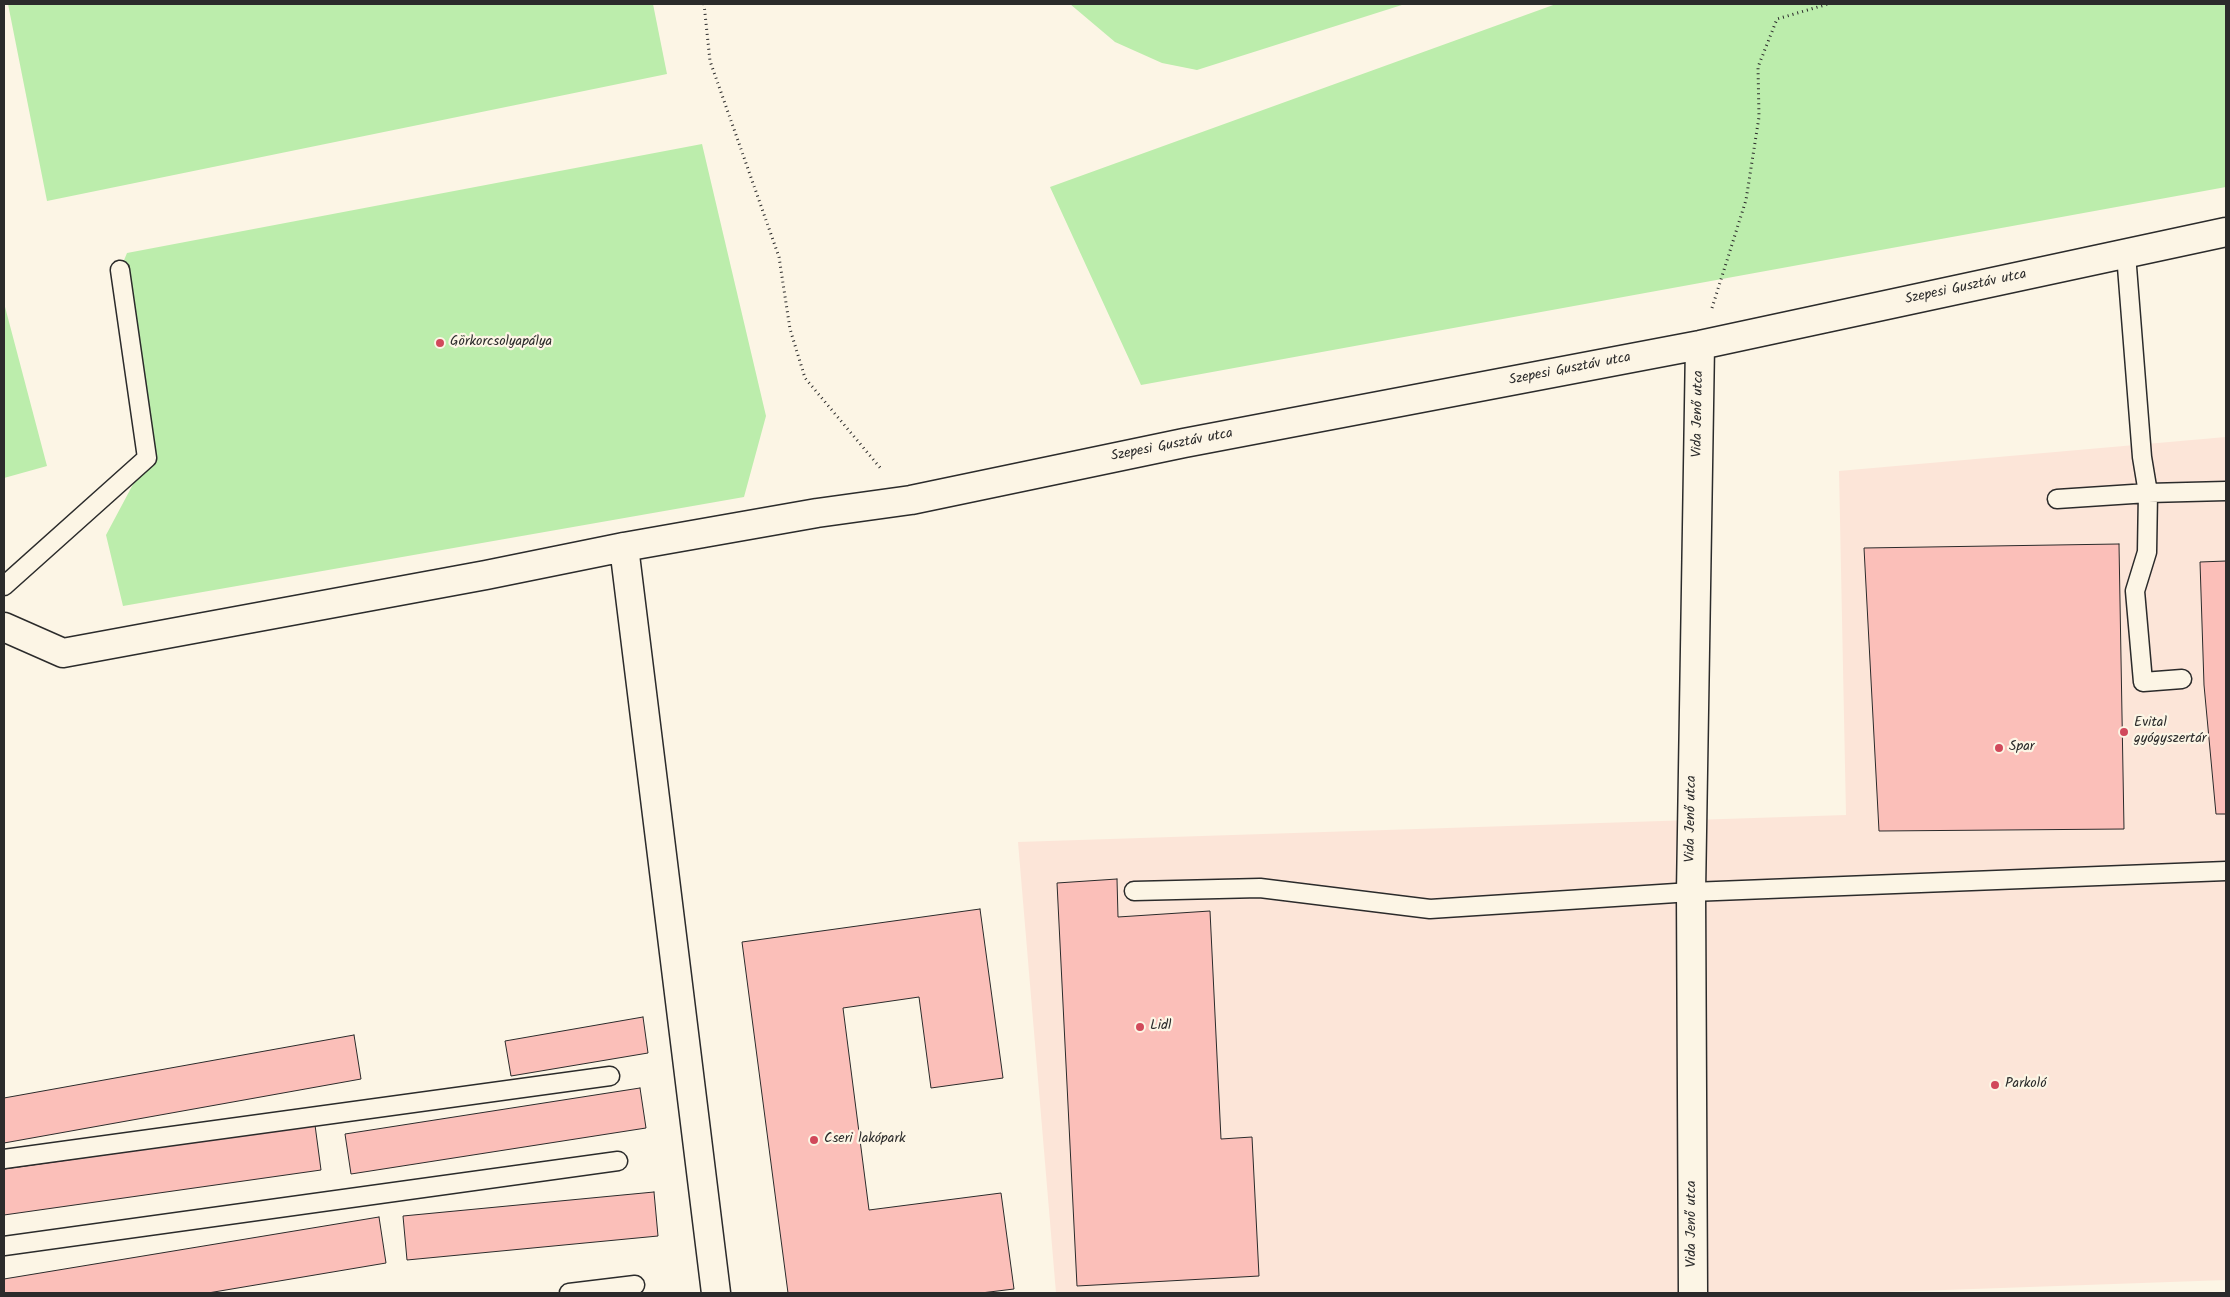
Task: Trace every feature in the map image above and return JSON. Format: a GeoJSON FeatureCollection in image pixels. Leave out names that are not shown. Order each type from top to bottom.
{"type":"FeatureCollection","features":[{"type":"Feature","properties":{"kind":"street","name":"Szepesi Gusztáv utca"},"geometry":{"type":"LineString","coordinates":[[4,627],[63,653],[817,512],[911,500],[1184,443],[1700,345],[2226,232]]}},
{"type":"Feature","properties":{"kind":"street","name":"Vida Jenő utca"},"geometry":{"type":"LineString","coordinates":[[1693,1293],[1691,892],[1700,345]]}},
{"type":"Feature","properties":{"kind":"street"},"geometry":{"type":"LineString","coordinates":[[624,547],[716,1293]]}},
{"type":"Feature","properties":{"kind":"lane"},"geometry":{"type":"LineString","coordinates":[[2126,254],[2141,448],[2148,492],[2147,552],[2135,591],[2143,682],[2182,679]]}},
{"type":"Feature","properties":{"kind":"lane"},"geometry":{"type":"LineString","coordinates":[[4,586],[147,458],[120,270]]}},
{"type":"Feature","properties":{"kind":"lane"},"geometry":{"type":"LineString","coordinates":[[2057,499],[2148,492],[2226,491]]}},
{"type":"Feature","properties":{"kind":"lane"},"geometry":{"type":"LineString","coordinates":[[1134,891],[1260,888],[1430,909],[1691,892],[2226,871]]}},
{"type":"Feature","properties":{"kind":"lane"},"geometry":{"type":"LineString","coordinates":[[4,1159],[610,1076]]}},
{"type":"Feature","properties":{"kind":"lane"},"geometry":{"type":"LineString","coordinates":[[4,1246],[618,1160]]}},
{"type":"Feature","properties":{"kind":"lane"},"geometry":{"type":"LineString","coordinates":[[569,1293],[635,1285]]}},
{"type":"Feature","properties":{"kind":"path"},"geometry":{"type":"LineString","coordinates":[[704,4],[710,61],[779,257],[790,329],[805,378],[884,472],[911,500]]}},
{"type":"Feature","properties":{"kind":"path"},"geometry":{"type":"LineString","coordinates":[[1700,345],[1746,200],[1759,117],[1758,66],[1777,19],[1828,4]]}},
{"type":"Feature","properties":{"kind":"shaded area"},"geometry":{"type":"Polygon","coordinates":[[[2226,437],[2226,1280],[1861,1293],[1056,1293],[1018,842],[1846,815],[1839,471],[2226,437]]]}},
{"type":"Feature","properties":{"kind":"green space"},"geometry":{"type":"Polygon","coordinates":[[[8,4],[653,4],[667,74],[47,201],[8,4]]]}},
{"type":"Feature","properties":{"kind":"green space"},"geometry":{"type":"Polygon","coordinates":[[[1070,4],[1405,4],[1197,70],[1162,63],[1115,42],[1070,4]]]}},
{"type":"Feature","properties":{"kind":"green space"},"geometry":{"type":"Polygon","coordinates":[[[1556,4],[2226,4],[2226,187],[1141,385],[1050,187],[1556,4]]]}},
{"type":"Feature","properties":{"kind":"green space","name":"Görkorcsolyapálya"},"geometry":{"type":"Polygon","coordinates":[[[702,144],[766,416],[744,497],[123,606],[106,535],[147,458],[120,270],[127,253],[702,144]]]}},
{"type":"Feature","properties":{"kind":"green space"},"geometry":{"type":"Polygon","coordinates":[[[4,303],[47,466],[4,478],[4,303]]]}},
{"type":"Feature","properties":{"kind":"building","name":"Spar"},"geometry":{"type":"Polygon","coordinates":[[[2119,544],[2124,829],[1879,831],[1864,548],[2119,544]]]}},
{"type":"Feature","properties":{"kind":"building"},"geometry":{"type":"Polygon","coordinates":[[[2226,561],[2226,814],[2216,814],[2204,685],[2200,562],[2226,561]]]}},
{"type":"Feature","properties":{"kind":"building","name":"Lidl"},"geometry":{"type":"Polygon","coordinates":[[[1117,879],[1118,917],[1210,911],[1221,1139],[1252,1137],[1259,1276],[1077,1286],[1057,883],[1117,879]]]}},
{"type":"Feature","properties":{"kind":"building","name":"Cseri lakópark"},"geometry":{"type":"Polygon","coordinates":[[[980,909],[1003,1078],[931,1088],[919,997],[843,1008],[869,1210],[1001,1193],[1014,1289],[981,1293],[788,1293],[742,942],[980,909]]]}},
{"type":"Feature","properties":{"kind":"building"},"geometry":{"type":"Polygon","coordinates":[[[643,1017],[648,1053],[511,1076],[505,1041],[643,1017]]]}},
{"type":"Feature","properties":{"kind":"building"},"geometry":{"type":"Polygon","coordinates":[[[354,1035],[361,1079],[4,1143],[4,1098],[354,1035]]]}},
{"type":"Feature","properties":{"kind":"building"},"geometry":{"type":"Polygon","coordinates":[[[640,1088],[646,1128],[351,1174],[345,1134],[640,1088]]]}},
{"type":"Feature","properties":{"kind":"building"},"geometry":{"type":"Polygon","coordinates":[[[315,1125],[321,1170],[4,1215],[4,1169],[315,1125]]]}},
{"type":"Feature","properties":{"kind":"building"},"geometry":{"type":"Polygon","coordinates":[[[654,1192],[658,1236],[407,1260],[403,1216],[654,1192]]]}},
{"type":"Feature","properties":{"kind":"building"},"geometry":{"type":"Polygon","coordinates":[[[379,1217],[386,1263],[208,1293],[4,1293],[4,1279],[379,1217]]]}},
{"type":"Feature","properties":{"kind":"place","name":"Görkorcsolyapálya"},"geometry":{"type":"Point","coordinates":[440,343]}},
{"type":"Feature","properties":{"kind":"place","name":"Evital gyógyszertár"},"geometry":{"type":"Point","coordinates":[2124,732]}},
{"type":"Feature","properties":{"kind":"place","name":"Spar"},"geometry":{"type":"Point","coordinates":[1999,748]}},
{"type":"Feature","properties":{"kind":"place","name":"Lidl"},"geometry":{"type":"Point","coordinates":[1140,1027]}},
{"type":"Feature","properties":{"kind":"place","name":"Parkoló"},"geometry":{"type":"Point","coordinates":[1995,1085]}},
{"type":"Feature","properties":{"kind":"place","name":"Cseri lakópark"},"geometry":{"type":"Point","coordinates":[814,1140]}}]}
